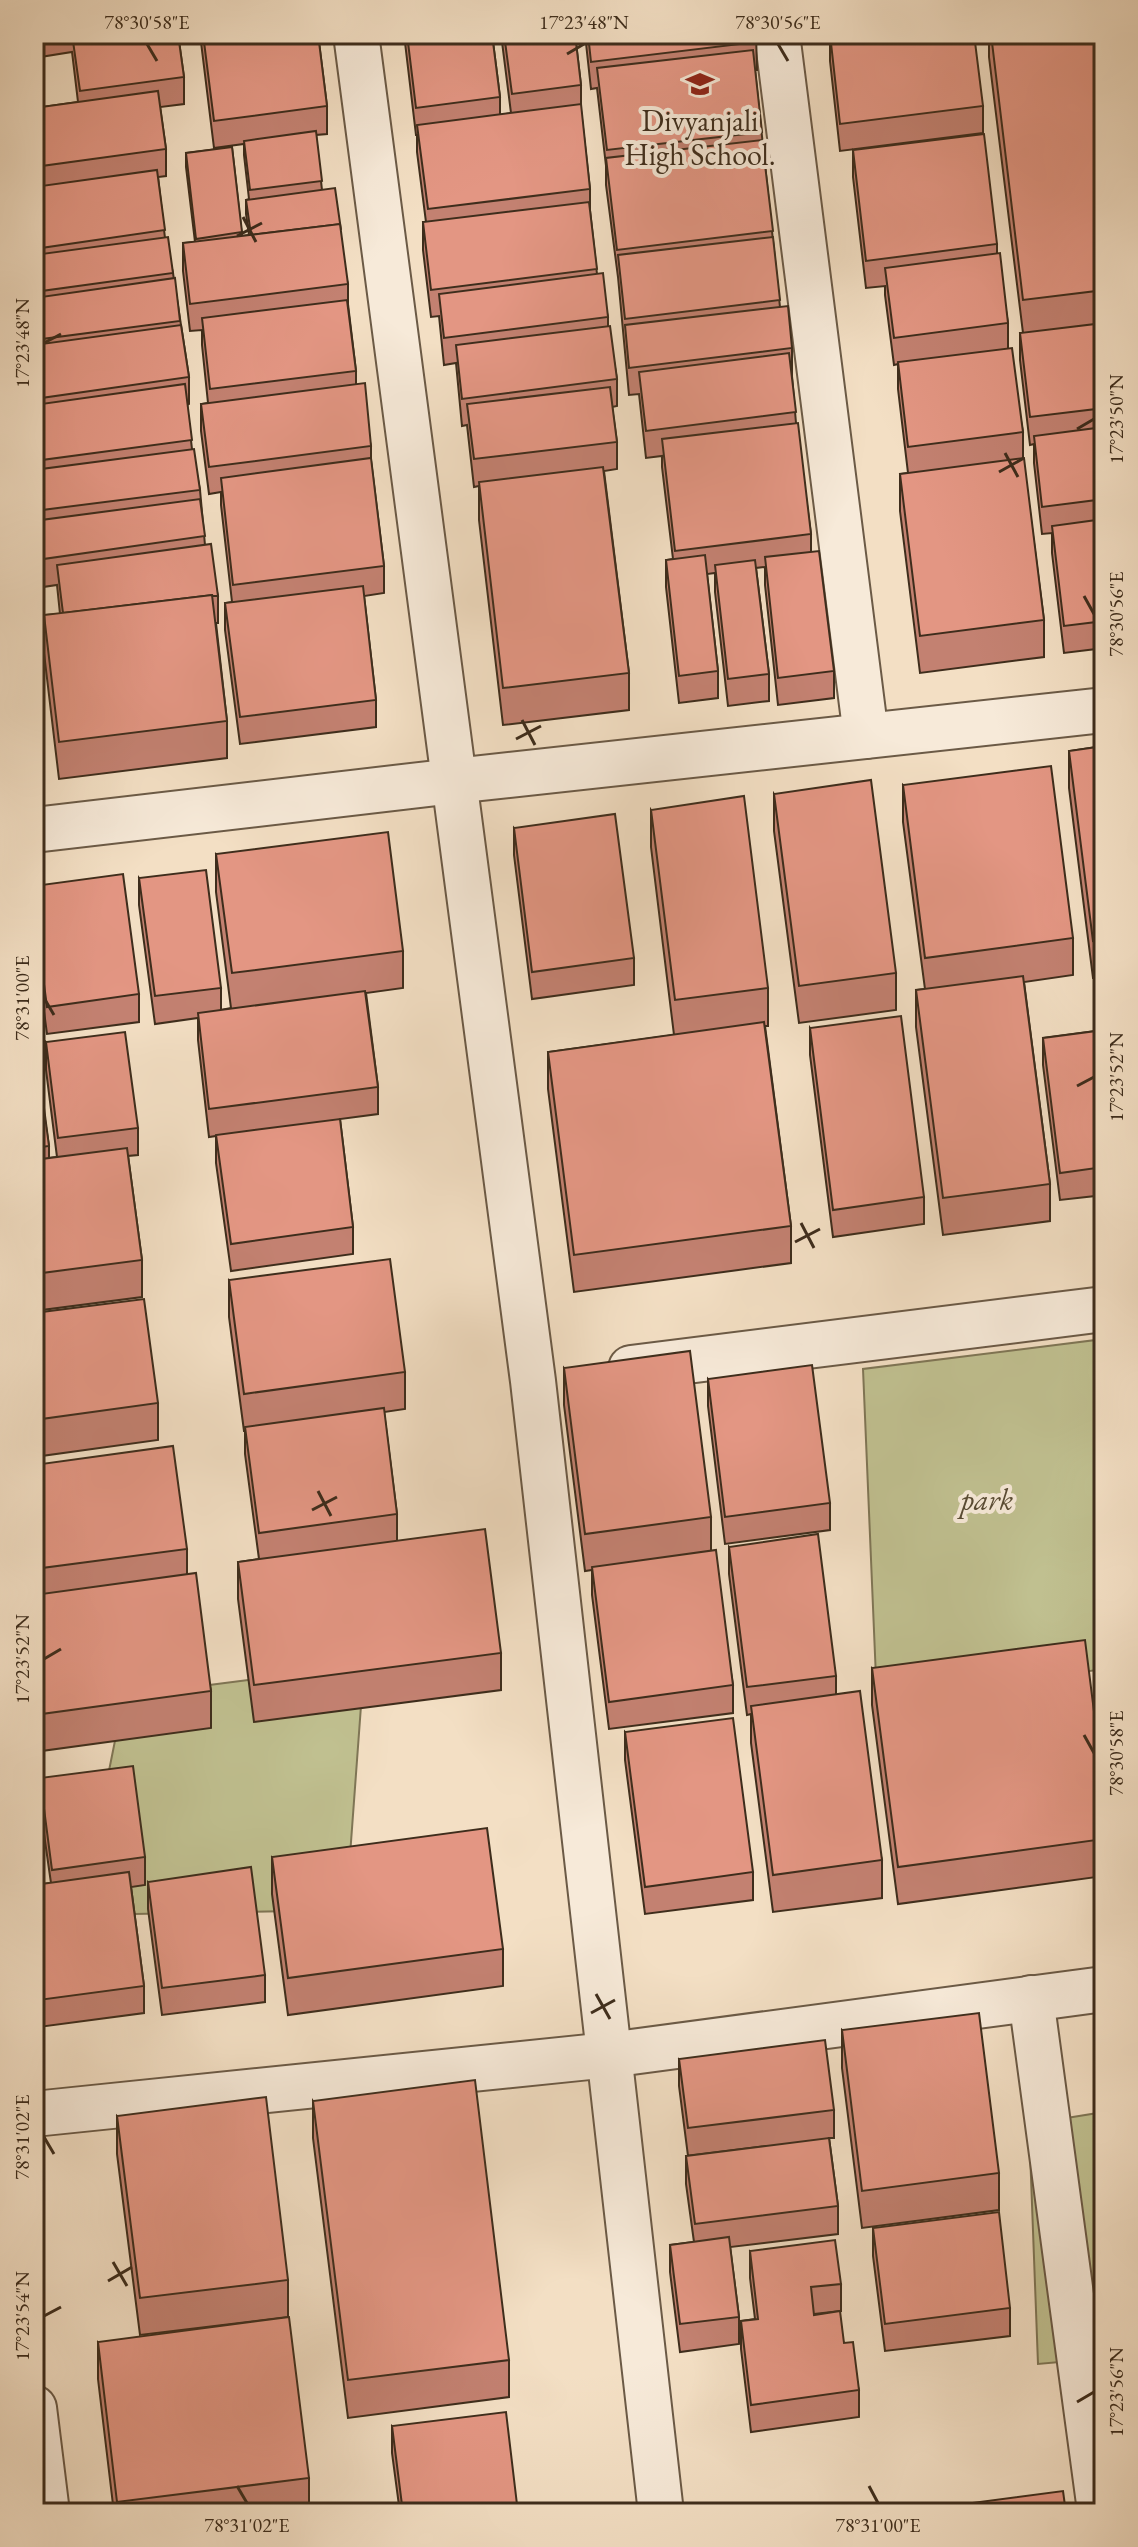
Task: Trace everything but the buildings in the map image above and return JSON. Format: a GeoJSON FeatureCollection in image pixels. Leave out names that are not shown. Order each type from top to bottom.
{"type":"FeatureCollection","features":[{"type":"Feature","properties":{"kind":"street"},"geometry":{"type":"LineString","coordinates":[[356,34],[454,781],[565,1377],[609,2055],[661,2513]]}},
{"type":"Feature","properties":{"kind":"street"},"geometry":{"type":"LineString","coordinates":[[789,35],[866,736]]}},
{"type":"Feature","properties":{"kind":"street"},"geometry":{"type":"LineString","coordinates":[[34,830],[1104,710]]}},
{"type":"Feature","properties":{"kind":"street"},"geometry":{"type":"LineString","coordinates":[[565,1377],[1104,1309]]}},
{"type":"Feature","properties":{"kind":"street"},"geometry":{"type":"LineString","coordinates":[[34,2114],[609,2055],[1104,1989]]}},
{"type":"Feature","properties":{"kind":"street"},"geometry":{"type":"LineString","coordinates":[[1031,1998],[1101,2503],[1056,2508]]}},
{"type":"Feature","properties":{"kind":"street"},"geometry":{"type":"LineString","coordinates":[[34,2408],[47,2513]]}},
{"type":"Feature","properties":{"kind":"green space","name":"park"},"geometry":{"type":"Polygon","coordinates":[[[1104,1339],[1104,1669],[877,1702],[863,1369],[1104,1339]]]}},
{"type":"Feature","properties":{"kind":"green space"},"geometry":{"type":"Polygon","coordinates":[[[364,1665],[346,1910],[80,1915],[124,1696],[364,1665]]]}},
{"type":"Feature","properties":{"kind":"green space"},"geometry":{"type":"Polygon","coordinates":[[[1104,2112],[1104,2358],[1038,2364],[1029,2124],[1104,2112]]]}},
{"type":"Feature","properties":{"kind":"place","name":"Divyanjali High School."},"geometry":{"type":"Point","coordinates":[700,84]}}]}
